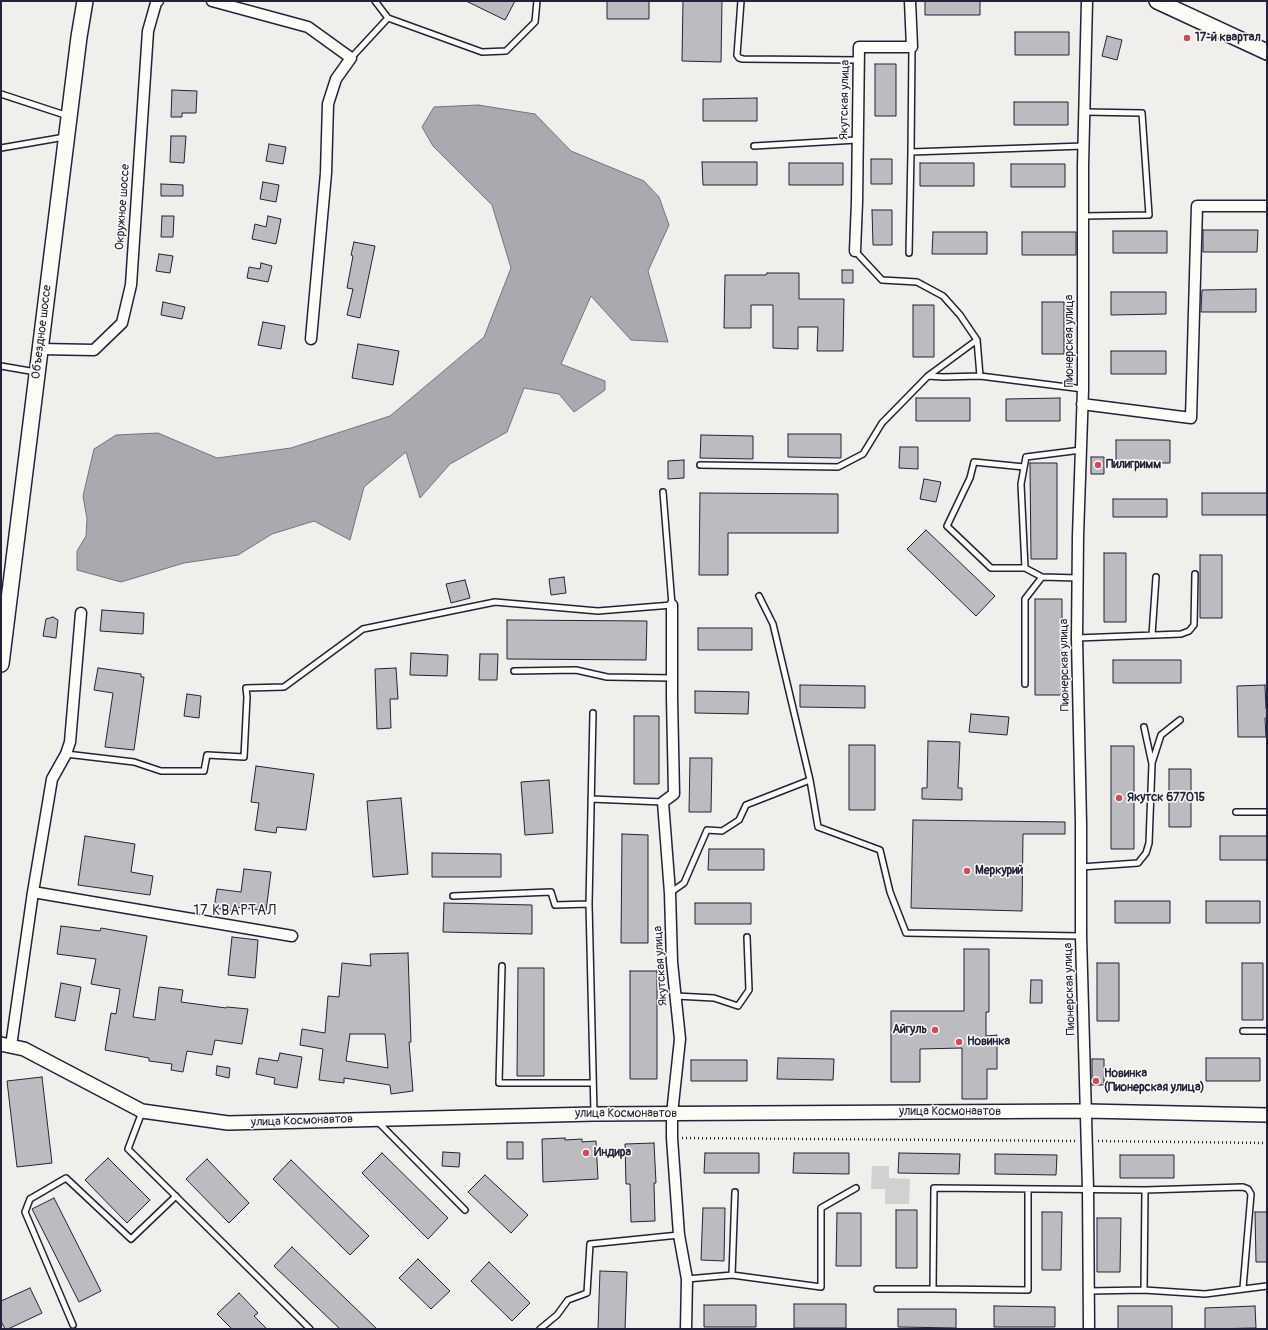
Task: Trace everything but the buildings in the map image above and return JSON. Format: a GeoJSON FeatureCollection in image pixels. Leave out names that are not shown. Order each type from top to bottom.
{"type":"FeatureCollection","features":[{"type":"Feature","properties":{"kind":"main road","name":"Объездное шоссе"},"geometry":{"type":"LineString","coordinates":[[1,664],[78,37],[85,1]]}},
{"type":"Feature","properties":{"kind":"main road"},"geometry":{"type":"LineString","coordinates":[[1157,1],[1267,52]]}},
{"type":"Feature","properties":{"kind":"street","name":"Окружное шоссе"},"geometry":{"type":"LineString","coordinates":[[40,349],[94,350],[122,323],[130,285],[148,31],[156,3],[158,1]]}},
{"type":"Feature","properties":{"kind":"street"},"geometry":{"type":"LineString","coordinates":[[212,1],[308,27],[351,58],[336,79],[328,104],[326,173],[311,339]]}},
{"type":"Feature","properties":{"kind":"street"},"geometry":{"type":"LineString","coordinates":[[910,1],[912,46]]}},
{"type":"Feature","properties":{"kind":"street","name":"Пионерская улица"},"geometry":{"type":"LineString","coordinates":[[1087,1],[1083,216],[1083,389],[1077,638],[1081,936],[1087,1111],[1089,1329]]}},
{"type":"Feature","properties":{"kind":"street","name":"Якутская улица"},"geometry":{"type":"LineString","coordinates":[[855,251],[859,47],[912,46]]}},
{"type":"Feature","properties":{"kind":"street"},"geometry":{"type":"LineString","coordinates":[[1082,404],[1191,418],[1197,206],[1267,206]]}},
{"type":"Feature","properties":{"kind":"street"},"geometry":{"type":"LineString","coordinates":[[663,802],[674,794],[672,605]]}},
{"type":"Feature","properties":{"kind":"street"},"geometry":{"type":"LineString","coordinates":[[6,1045],[52,779],[66,754],[70,742],[82,613]]}},
{"type":"Feature","properties":{"kind":"street","name":"Якутская улица"},"geometry":{"type":"LineString","coordinates":[[663,802],[670,893],[672,962],[680,1039],[672,1114],[672,1138],[679,1235],[687,1279],[686,1329]]}},
{"type":"Feature","properties":{"kind":"street"},"geometry":{"type":"LineString","coordinates":[[33,892],[292,936]]}},
{"type":"Feature","properties":{"kind":"street","name":"улица Космонавтов"},"geometry":{"type":"LineString","coordinates":[[6,1045],[24,1049],[142,1111],[228,1124],[594,1114],[1087,1111],[1267,1115]]}},
{"type":"Feature","properties":{"kind":"lane"},"geometry":{"type":"LineString","coordinates":[[375,1],[388,18],[482,52],[506,52],[535,22],[537,1]]}},
{"type":"Feature","properties":{"kind":"lane"},"geometry":{"type":"LineString","coordinates":[[742,1],[737,55],[739,58],[859,60]]}},
{"type":"Feature","properties":{"kind":"lane"},"geometry":{"type":"LineString","coordinates":[[351,58],[388,18]]}},
{"type":"Feature","properties":{"kind":"lane"},"geometry":{"type":"LineString","coordinates":[[909,253],[912,46]]}},
{"type":"Feature","properties":{"kind":"lane"},"geometry":{"type":"LineString","coordinates":[[1,94],[69,117]]}},
{"type":"Feature","properties":{"kind":"lane"},"geometry":{"type":"LineString","coordinates":[[1083,216],[1149,215],[1142,113],[1085,112]]}},
{"type":"Feature","properties":{"kind":"lane"},"geometry":{"type":"LineString","coordinates":[[1,148],[66,137]]}},
{"type":"Feature","properties":{"kind":"lane"},"geometry":{"type":"LineString","coordinates":[[754,146],[857,140]]}},
{"type":"Feature","properties":{"kind":"lane"},"geometry":{"type":"LineString","coordinates":[[911,152],[1084,146]]}},
{"type":"Feature","properties":{"kind":"lane"},"geometry":{"type":"LineString","coordinates":[[855,251],[882,280],[917,282],[943,296],[960,314],[977,340],[980,376]]}},
{"type":"Feature","properties":{"kind":"lane"},"geometry":{"type":"LineString","coordinates":[[700,465],[838,467],[863,454],[882,423],[928,376],[977,340]]}},
{"type":"Feature","properties":{"kind":"lane"},"geometry":{"type":"LineString","coordinates":[[1,366],[37,372]]}},
{"type":"Feature","properties":{"kind":"lane"},"geometry":{"type":"LineString","coordinates":[[928,376],[980,376],[1083,389]]}},
{"type":"Feature","properties":{"kind":"lane"},"geometry":{"type":"LineString","coordinates":[[1025,568],[1021,484],[1026,457],[1081,450]]}},
{"type":"Feature","properties":{"kind":"lane"},"geometry":{"type":"LineString","coordinates":[[1024,467],[974,462],[970,478],[947,526],[991,568],[1025,568],[1042,577],[1078,578]]}},
{"type":"Feature","properties":{"kind":"lane"},"geometry":{"type":"LineString","coordinates":[[66,754],[134,762],[161,771],[204,771],[207,755],[244,757],[247,697],[246,688],[284,688],[363,629],[495,602],[598,611],[672,605],[663,492]]}},
{"type":"Feature","properties":{"kind":"lane"},"geometry":{"type":"LineString","coordinates":[[1077,638],[1181,634],[1188,631],[1194,624],[1195,574]]}},
{"type":"Feature","properties":{"kind":"lane"},"geometry":{"type":"LineString","coordinates":[[1026,684],[1025,600],[1042,577]]}},
{"type":"Feature","properties":{"kind":"lane"},"geometry":{"type":"LineString","coordinates":[[1152,635],[1156,577]]}},
{"type":"Feature","properties":{"kind":"lane"},"geometry":{"type":"LineString","coordinates":[[759,596],[772,624],[810,780],[818,827],[880,850],[890,892],[906,933],[1081,936]]}},
{"type":"Feature","properties":{"kind":"lane"},"geometry":{"type":"LineString","coordinates":[[514,672],[576,670],[606,677],[672,678]]}},
{"type":"Feature","properties":{"kind":"lane"},"geometry":{"type":"LineString","coordinates":[[592,713],[589,904],[594,1114]]}},
{"type":"Feature","properties":{"kind":"lane"},"geometry":{"type":"LineString","coordinates":[[1081,867],[1138,863],[1146,853],[1149,842],[1152,764],[1160,735],[1180,720]]}},
{"type":"Feature","properties":{"kind":"lane"},"geometry":{"type":"LineString","coordinates":[[1144,727],[1152,764]]}},
{"type":"Feature","properties":{"kind":"lane"},"geometry":{"type":"LineString","coordinates":[[670,893],[684,883],[707,830],[722,831],[739,820],[746,805],[810,780]]}},
{"type":"Feature","properties":{"kind":"lane"},"geometry":{"type":"LineString","coordinates":[[591,799],[663,802]]}},
{"type":"Feature","properties":{"kind":"lane"},"geometry":{"type":"LineString","coordinates":[[1236,812],[1267,812]]}},
{"type":"Feature","properties":{"kind":"lane"},"geometry":{"type":"LineString","coordinates":[[453,896],[551,892],[555,905],[589,904]]}},
{"type":"Feature","properties":{"kind":"lane"},"geometry":{"type":"LineString","coordinates":[[676,996],[714,998],[738,1006],[749,990],[747,937]]}},
{"type":"Feature","properties":{"kind":"lane"},"geometry":{"type":"LineString","coordinates":[[502,966],[499,1083],[593,1083]]}},
{"type":"Feature","properties":{"kind":"lane"},"geometry":{"type":"LineString","coordinates":[[1243,1031],[1267,1032]]}},
{"type":"Feature","properties":{"kind":"lane"},"geometry":{"type":"LineString","coordinates":[[142,1111],[128,1149],[310,1329]]}},
{"type":"Feature","properties":{"kind":"lane"},"geometry":{"type":"LineString","coordinates":[[376,1119],[465,1210]]}},
{"type":"Feature","properties":{"kind":"lane"},"geometry":{"type":"LineString","coordinates":[[73,1325],[25,1212],[30,1198],[66,1178],[131,1239],[176,1196]]}},
{"type":"Feature","properties":{"kind":"lane"},"geometry":{"type":"LineString","coordinates":[[687,1279],[732,1275],[821,1287],[821,1208],[856,1188]]}},
{"type":"Feature","properties":{"kind":"lane"},"geometry":{"type":"LineString","coordinates":[[933,1289],[934,1188],[1145,1190],[1248,1189],[1251,1194],[1243,1288]]}},
{"type":"Feature","properties":{"kind":"lane"},"geometry":{"type":"LineString","coordinates":[[877,1289],[1028,1290],[1028,1189]]}},
{"type":"Feature","properties":{"kind":"lane"},"geometry":{"type":"LineString","coordinates":[[1144,1290],[1145,1190]]}},
{"type":"Feature","properties":{"kind":"lane"},"geometry":{"type":"LineString","coordinates":[[732,1275],[736,1192]]}},
{"type":"Feature","properties":{"kind":"lane"},"geometry":{"type":"LineString","coordinates":[[540,1329],[556,1315],[568,1300],[587,1293],[590,1244],[679,1235]]}},
{"type":"Feature","properties":{"kind":"lane"},"geometry":{"type":"LineString","coordinates":[[1088,1291],[1144,1290],[1205,1294],[1267,1286]]}},
{"type":"Feature","properties":{"kind":"path"},"geometry":{"type":"LineString","coordinates":[[672,1138],[1267,1143]]}},
{"type":"Feature","properties":{"kind":"shaded area"},"geometry":{"type":"Polygon","coordinates":[[[478,105],[535,114],[571,151],[644,181],[659,197],[669,225],[648,271],[668,342],[631,340],[591,296],[561,364],[605,381],[605,390],[574,412],[559,394],[524,388],[507,432],[450,464],[420,498],[406,452],[364,487],[350,540],[314,521],[272,534],[238,555],[184,563],[121,582],[77,570],[77,551],[86,536],[87,519],[83,496],[94,449],[116,435],[158,433],[217,458],[291,448],[390,416],[484,337],[511,268],[492,205],[433,146],[422,127],[434,107],[478,105]]]}},
{"type":"Feature","properties":{"kind":"shaded area"},"geometry":{"type":"Polygon","coordinates":[[[872,1166],[889,1166],[889,1178],[910,1179],[909,1204],[885,1204],[885,1189],[871,1189],[872,1166]]]}},
{"type":"Feature","properties":{"kind":"place","name":"17-й квартал"},"geometry":{"type":"Point","coordinates":[1187,38]}},
{"type":"Feature","properties":{"kind":"place","name":"Пилигримм"},"geometry":{"type":"Point","coordinates":[1098,465]}},
{"type":"Feature","properties":{"kind":"place","name":"Якутск 677015"},"geometry":{"type":"Point","coordinates":[1119,798]}},
{"type":"Feature","properties":{"kind":"place","name":"Меркурий"},"geometry":{"type":"Point","coordinates":[967,871]}},
{"type":"Feature","properties":{"kind":"place","name":"Айгуль"},"geometry":{"type":"Point","coordinates":[935,1030]}},
{"type":"Feature","properties":{"kind":"place","name":"Новинка"},"geometry":{"type":"Point","coordinates":[959,1042]}},
{"type":"Feature","properties":{"kind":"place","name":"Новинка (Пионерская улица)"},"geometry":{"type":"Point","coordinates":[1096,1081]}},
{"type":"Feature","properties":{"kind":"place","name":"Индира"},"geometry":{"type":"Point","coordinates":[586,1153]}},
{"type":"Feature","properties":{"kind":"district","name":"17 КВАРТАЛ"},"geometry":{"type":"Point","coordinates":[235,911]}}]}
